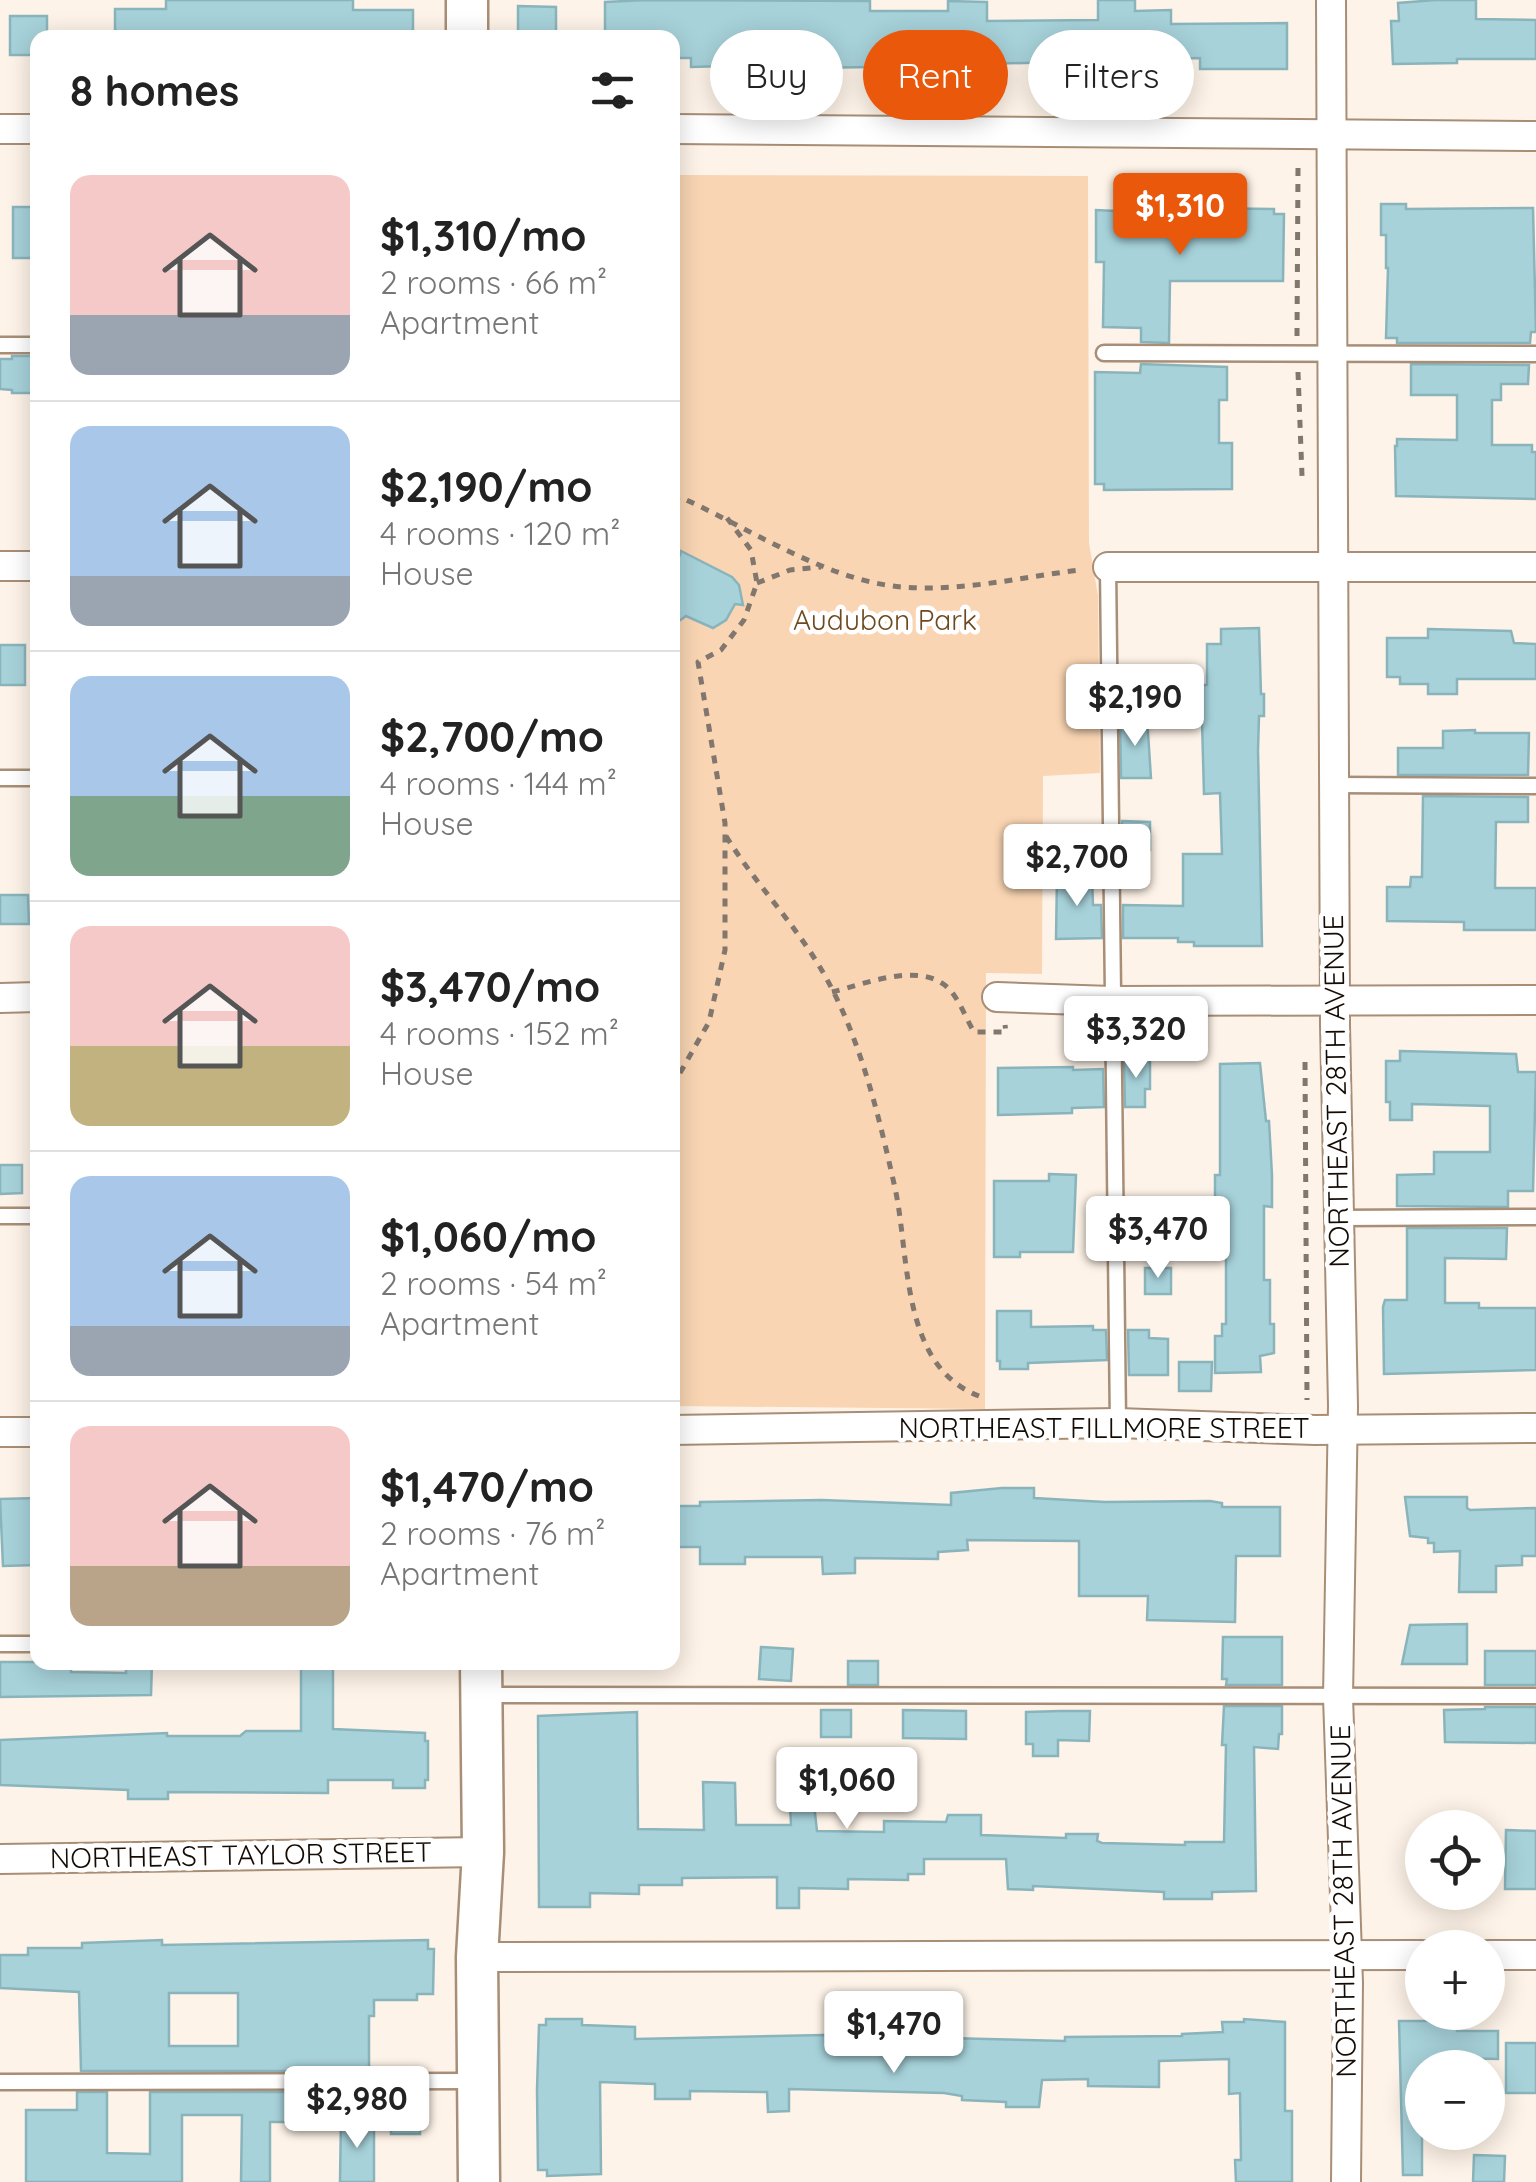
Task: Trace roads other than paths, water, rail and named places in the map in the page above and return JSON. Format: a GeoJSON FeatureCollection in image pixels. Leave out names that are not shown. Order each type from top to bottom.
{"type":"FeatureCollection","features":[{"type":"Feature","properties":{"kind":"street"},"geometry":{"type":"LineString","coordinates":[[466,0],[467,30]]}},
{"type":"Feature","properties":{"kind":"street","name":"NORTHEAST 28TH AVENUE"},"geometry":{"type":"LineString","coordinates":[[1331,0],[1334,1001],[1342,1430],[1338,1697],[1347,1955],[1346,2182]]}},
{"type":"Feature","properties":{"kind":"street"},"geometry":{"type":"LineString","coordinates":[[0,129],[30,129]]}},
{"type":"Feature","properties":{"kind":"street"},"geometry":{"type":"LineString","coordinates":[[680,129],[1536,136]]}},
{"type":"Feature","properties":{"kind":"street"},"geometry":{"type":"LineString","coordinates":[[0,566],[30,566]]}},
{"type":"Feature","properties":{"kind":"street"},"geometry":{"type":"LineString","coordinates":[[1108,567],[1536,567]]}},
{"type":"Feature","properties":{"kind":"street"},"geometry":{"type":"LineString","coordinates":[[0,998],[30,998]]}},
{"type":"Feature","properties":{"kind":"street"},"geometry":{"type":"LineString","coordinates":[[1001,998],[1536,1000]]}},
{"type":"Feature","properties":{"kind":"street","name":"NORTHEAST FILLMORE STREET"},"geometry":{"type":"LineString","coordinates":[[680,1430],[1118,1423],[1342,1430],[1536,1428]]}},
{"type":"Feature","properties":{"kind":"street"},"geometry":{"type":"LineString","coordinates":[[0,1432],[30,1432]]}},
{"type":"Feature","properties":{"kind":"street"},"geometry":{"type":"LineString","coordinates":[[479,2182],[481,1679]]}},
{"type":"Feature","properties":{"kind":"street","name":"NORTHEAST TAYLOR STREET"},"geometry":{"type":"LineString","coordinates":[[0,1858],[483,1852]]}},
{"type":"Feature","properties":{"kind":"street"},"geometry":{"type":"LineString","coordinates":[[478,1957],[1405,1955]]}},
{"type":"Feature","properties":{"kind":"street"},"geometry":{"type":"LineString","coordinates":[[1505,1955],[1536,1955]]}},
{"type":"Feature","properties":{"kind":"lane"},"geometry":{"type":"LineString","coordinates":[[0,345],[30,344]]}},
{"type":"Feature","properties":{"kind":"lane"},"geometry":{"type":"LineString","coordinates":[[1104,353],[1536,354]]}},
{"type":"Feature","properties":{"kind":"lane"},"geometry":{"type":"LineString","coordinates":[[1108,567],[1118,1423]]}},
{"type":"Feature","properties":{"kind":"lane"},"geometry":{"type":"LineString","coordinates":[[0,778],[30,778]]}},
{"type":"Feature","properties":{"kind":"lane"},"geometry":{"type":"LineString","coordinates":[[1334,785],[1536,786]]}},
{"type":"Feature","properties":{"kind":"lane"},"geometry":{"type":"LineString","coordinates":[[0,1216],[30,1216]]}},
{"type":"Feature","properties":{"kind":"lane"},"geometry":{"type":"LineString","coordinates":[[1336,1218],[1536,1217]]}},
{"type":"Feature","properties":{"kind":"lane"},"geometry":{"type":"LineString","coordinates":[[0,1644],[30,1644]]}},
{"type":"Feature","properties":{"kind":"lane"},"geometry":{"type":"LineString","coordinates":[[481,1679],[1338,1697],[1536,1696]]}},
{"type":"Feature","properties":{"kind":"lane"},"geometry":{"type":"LineString","coordinates":[[0,2082],[478,2081]]}},
{"type":"Feature","properties":{"kind":"park label","name":"Audubon Park"},"geometry":{"type":"Point","coordinates":[885,620]}}]}
